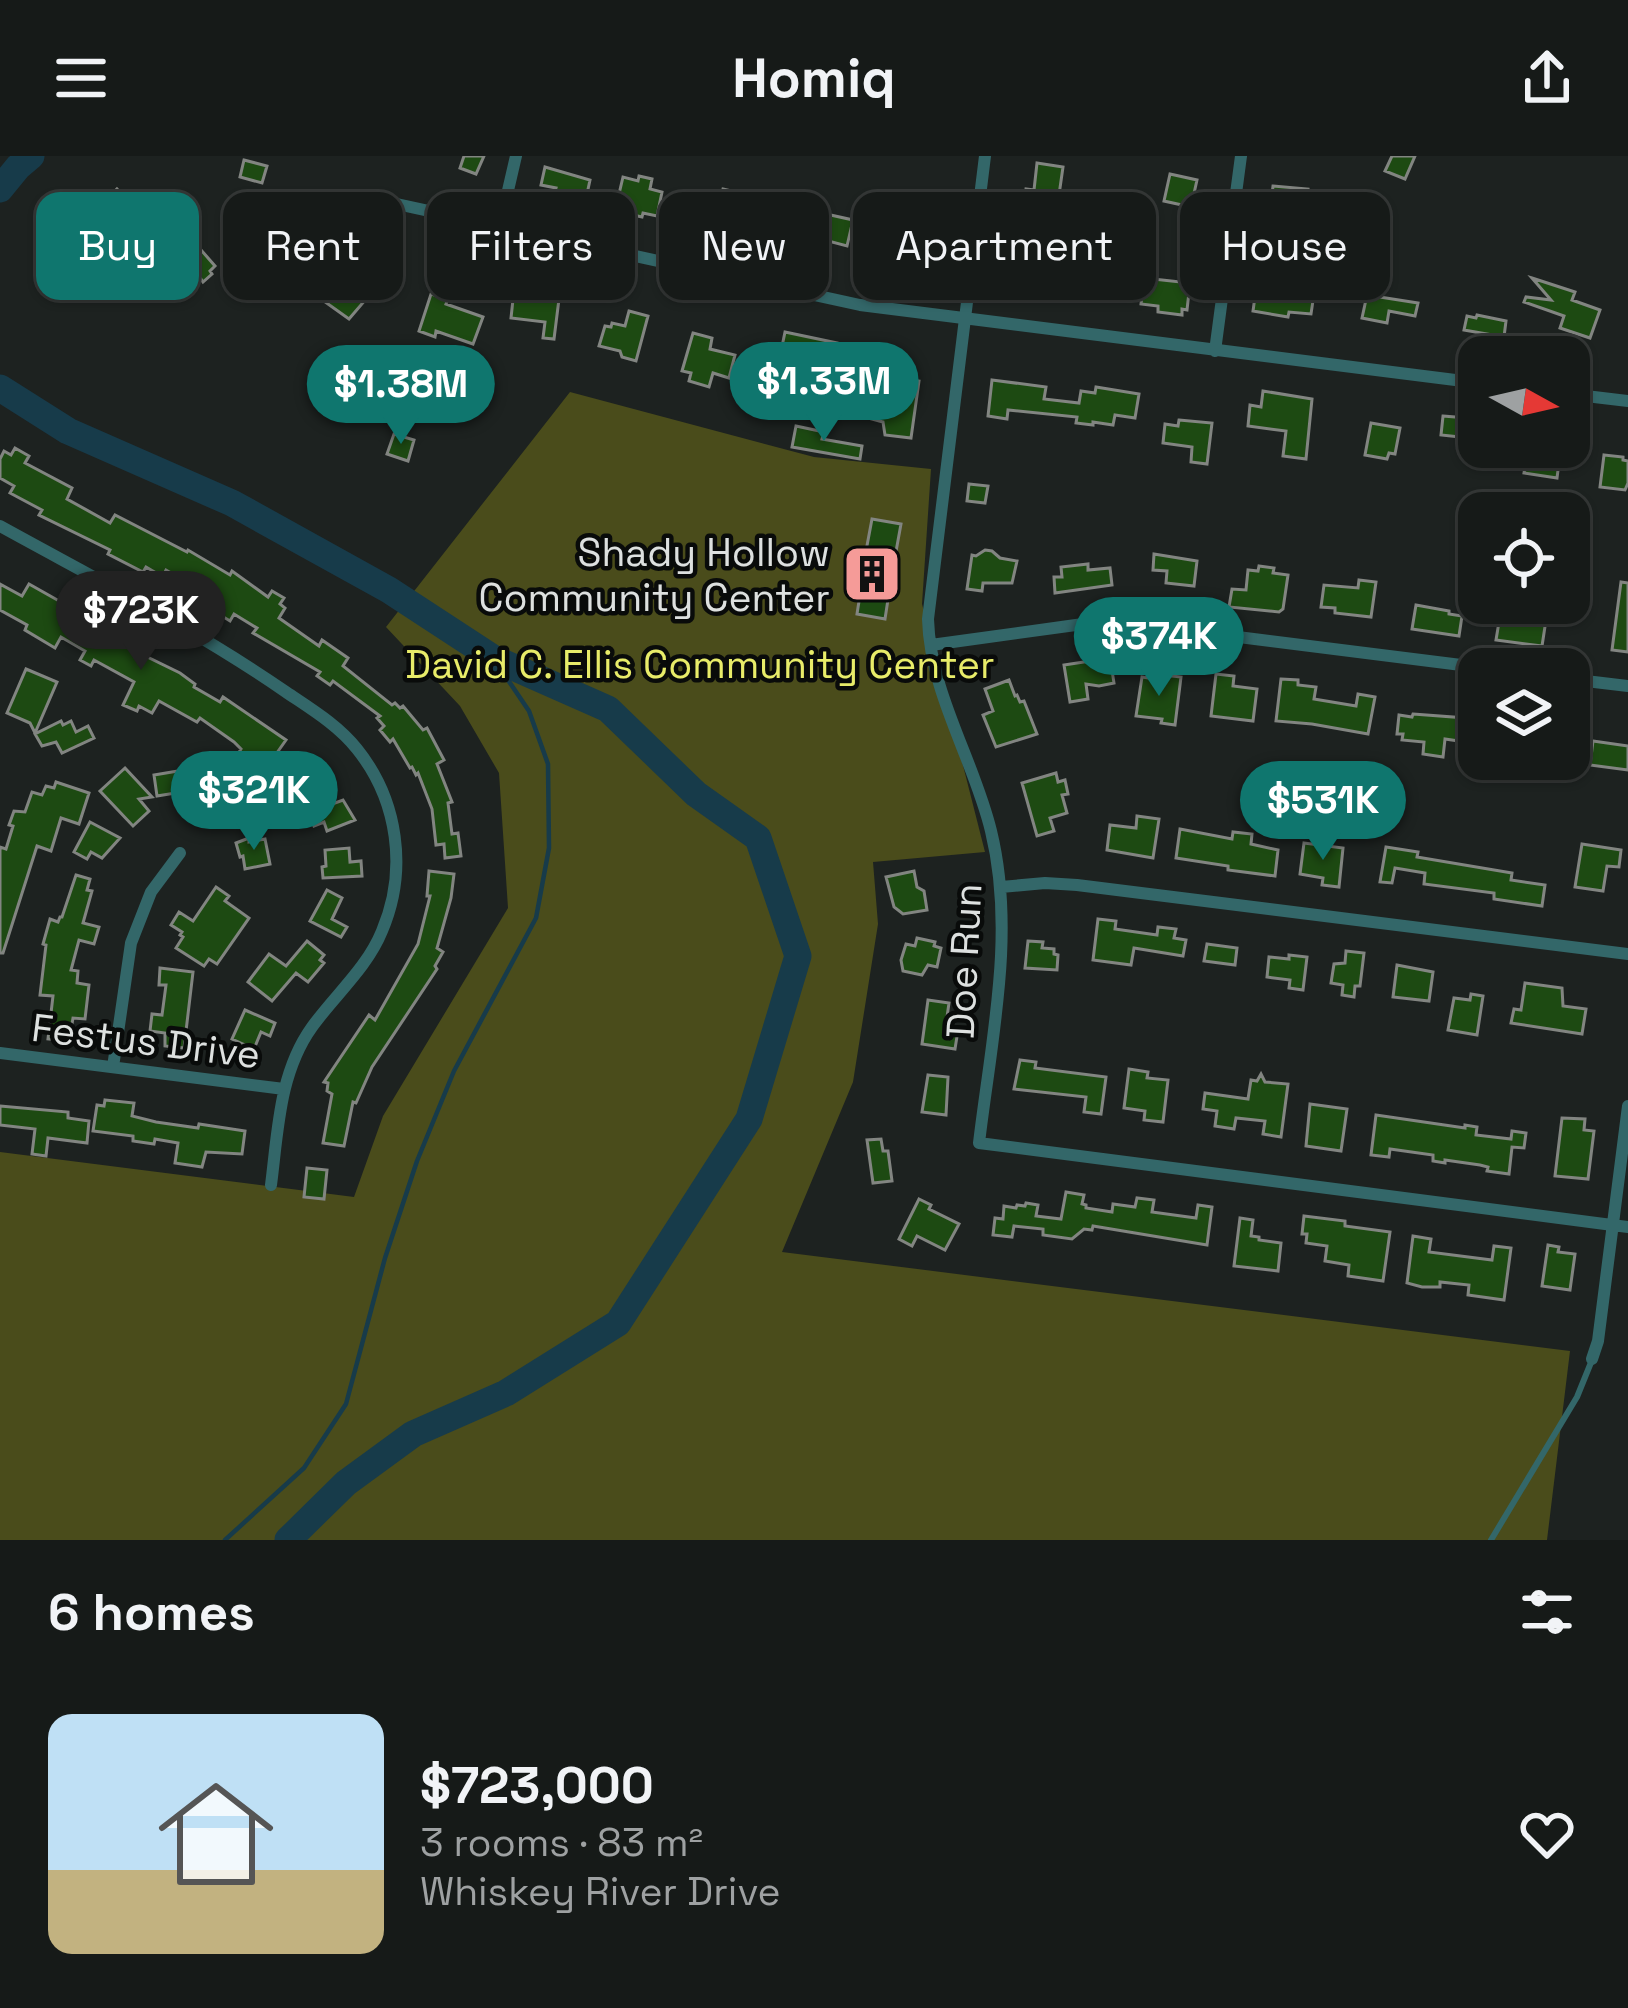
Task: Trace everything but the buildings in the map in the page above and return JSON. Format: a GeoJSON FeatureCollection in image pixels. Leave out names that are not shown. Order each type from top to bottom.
{"type":"FeatureCollection","features":[{"type":"Feature","properties":{"kind":"street"},"geometry":{"type":"LineString","coordinates":[[508,192],[516,156]]}},
{"type":"Feature","properties":{"kind":"street","name":"Doe Run"},"geometry":{"type":"LineString","coordinates":[[985,156],[928,619],[942,692],[992,832],[1001,887],[1002,942],[979,1143],[1613,1223]]}},
{"type":"Feature","properties":{"kind":"street"},"geometry":{"type":"LineString","coordinates":[[1215,352],[1241,156]]}},
{"type":"Feature","properties":{"kind":"street"},"geometry":{"type":"LineString","coordinates":[[635,255],[860,305],[1458,381]]}},
{"type":"Feature","properties":{"kind":"street"},"geometry":{"type":"LineString","coordinates":[[1590,396],[1628,401]]}},
{"type":"Feature","properties":{"kind":"street"},"geometry":{"type":"LineString","coordinates":[[0,526],[267,679],[340,731],[377,779],[397,845],[394,892],[381,934],[358,971],[310,1029],[284,1089],[271,1185]]}},
{"type":"Feature","properties":{"kind":"street"},"geometry":{"type":"LineString","coordinates":[[931,645],[1119,622],[1458,665]]}},
{"type":"Feature","properties":{"kind":"street"},"geometry":{"type":"LineString","coordinates":[[1590,681],[1628,686]]}},
{"type":"Feature","properties":{"kind":"street"},"geometry":{"type":"LineString","coordinates":[[113,1067],[131,943],[151,892],[180,853]]}},
{"type":"Feature","properties":{"kind":"street"},"geometry":{"type":"LineString","coordinates":[[1001,887],[1077,885],[1628,954]]}},
{"type":"Feature","properties":{"kind":"street","name":"Festus Drive"},"geometry":{"type":"LineString","coordinates":[[0,1053],[284,1089]]}},
{"type":"Feature","properties":{"kind":"street"},"geometry":{"type":"LineString","coordinates":[[1592,1359],[1628,1106]]}},
{"type":"Feature","properties":{"kind":"street"},"geometry":{"type":"LineString","coordinates":[[1613,1223],[1628,1227]]}},
{"type":"Feature","properties":{"kind":"lane"},"geometry":{"type":"LineString","coordinates":[[1492,1540],[1576,1397],[1592,1359]]}},
{"type":"Feature","properties":{"kind":"green space","name":"David C. Ellis Community Center"},"geometry":{"type":"Polygon","coordinates":[[[570,392],[814,457],[931,469],[922,604],[985,852],[873,862],[878,924],[853,1082],[782,1252],[1570,1351],[1547,1540],[0,1540],[0,1152],[354,1197],[383,1116],[508,908],[499,773],[460,706],[386,627],[570,392]]]}},
{"type":"Feature","properties":{"kind":"waterway"},"geometry":{"type":"LineString","coordinates":[[0,189],[31,156]]}},
{"type":"Feature","properties":{"kind":"waterway"},"geometry":{"type":"LineString","coordinates":[[0,388],[68,431],[232,503],[389,590],[493,658],[608,709],[696,794],[758,838],[798,956],[749,1119],[618,1323],[506,1393],[413,1434],[346,1483],[288,1540]]}},
{"type":"Feature","properties":{"kind":"waterway"},"geometry":{"type":"LineString","coordinates":[[225,1540],[304,1468],[346,1404],[417,1161],[454,1071],[536,918],[549,848],[548,764],[529,711],[493,658]]}},
{"type":"Feature","properties":{"kind":"place","name":"Shady Hollow Community Center"},"geometry":{"type":"Point","coordinates":[872,574]}}]}
